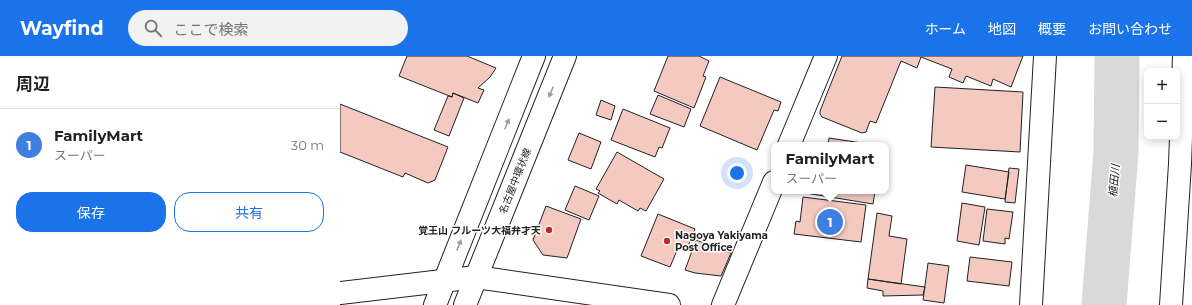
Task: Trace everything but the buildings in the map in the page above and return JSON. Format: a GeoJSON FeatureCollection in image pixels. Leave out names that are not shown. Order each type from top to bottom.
{"type":"FeatureCollection","features":[{"type":"Feature","properties":{"kind":"street"},"geometry":{"type":"LineString","coordinates":[[435,305],[534,56]]}},
{"type":"Feature","properties":{"kind":"street","name":"名古屋中環状線"},"geometry":{"type":"LineString","coordinates":[[465,305],[566,56]]}},
{"type":"Feature","properties":{"kind":"street"},"geometry":{"type":"LineString","coordinates":[[790,142],[826,56]]}},
{"type":"Feature","properties":{"kind":"street"},"geometry":{"type":"LineString","coordinates":[[1031,305],[1045,56]]}},
{"type":"Feature","properties":{"kind":"street"},"geometry":{"type":"LineString","coordinates":[[1171,305],[1186,164],[1184,56]]}},
{"type":"Feature","properties":{"kind":"street"},"geometry":{"type":"LineString","coordinates":[[723,305],[771,189]]}},
{"type":"Feature","properties":{"kind":"street"},"geometry":{"type":"LineString","coordinates":[[340,294],[476,277],[669,305]]}},
{"type":"Feature","properties":{"kind":"waterway","name":"植田川"},"geometry":{"type":"LineString","coordinates":[[1104,305],[1116,152],[1117,56]]}},
{"type":"Feature","properties":{"kind":"place","name":"FamilyMart"},"geometry":{"type":"Point","coordinates":[830,222]}},
{"type":"Feature","properties":{"kind":"place","name":"覚王山 フルーツ大福弁才天"},"geometry":{"type":"Point","coordinates":[549,230]}},
{"type":"Feature","properties":{"kind":"place","name":"Nagoya Yakiyama Post Office"},"geometry":{"type":"Point","coordinates":[667,241]}}]}
